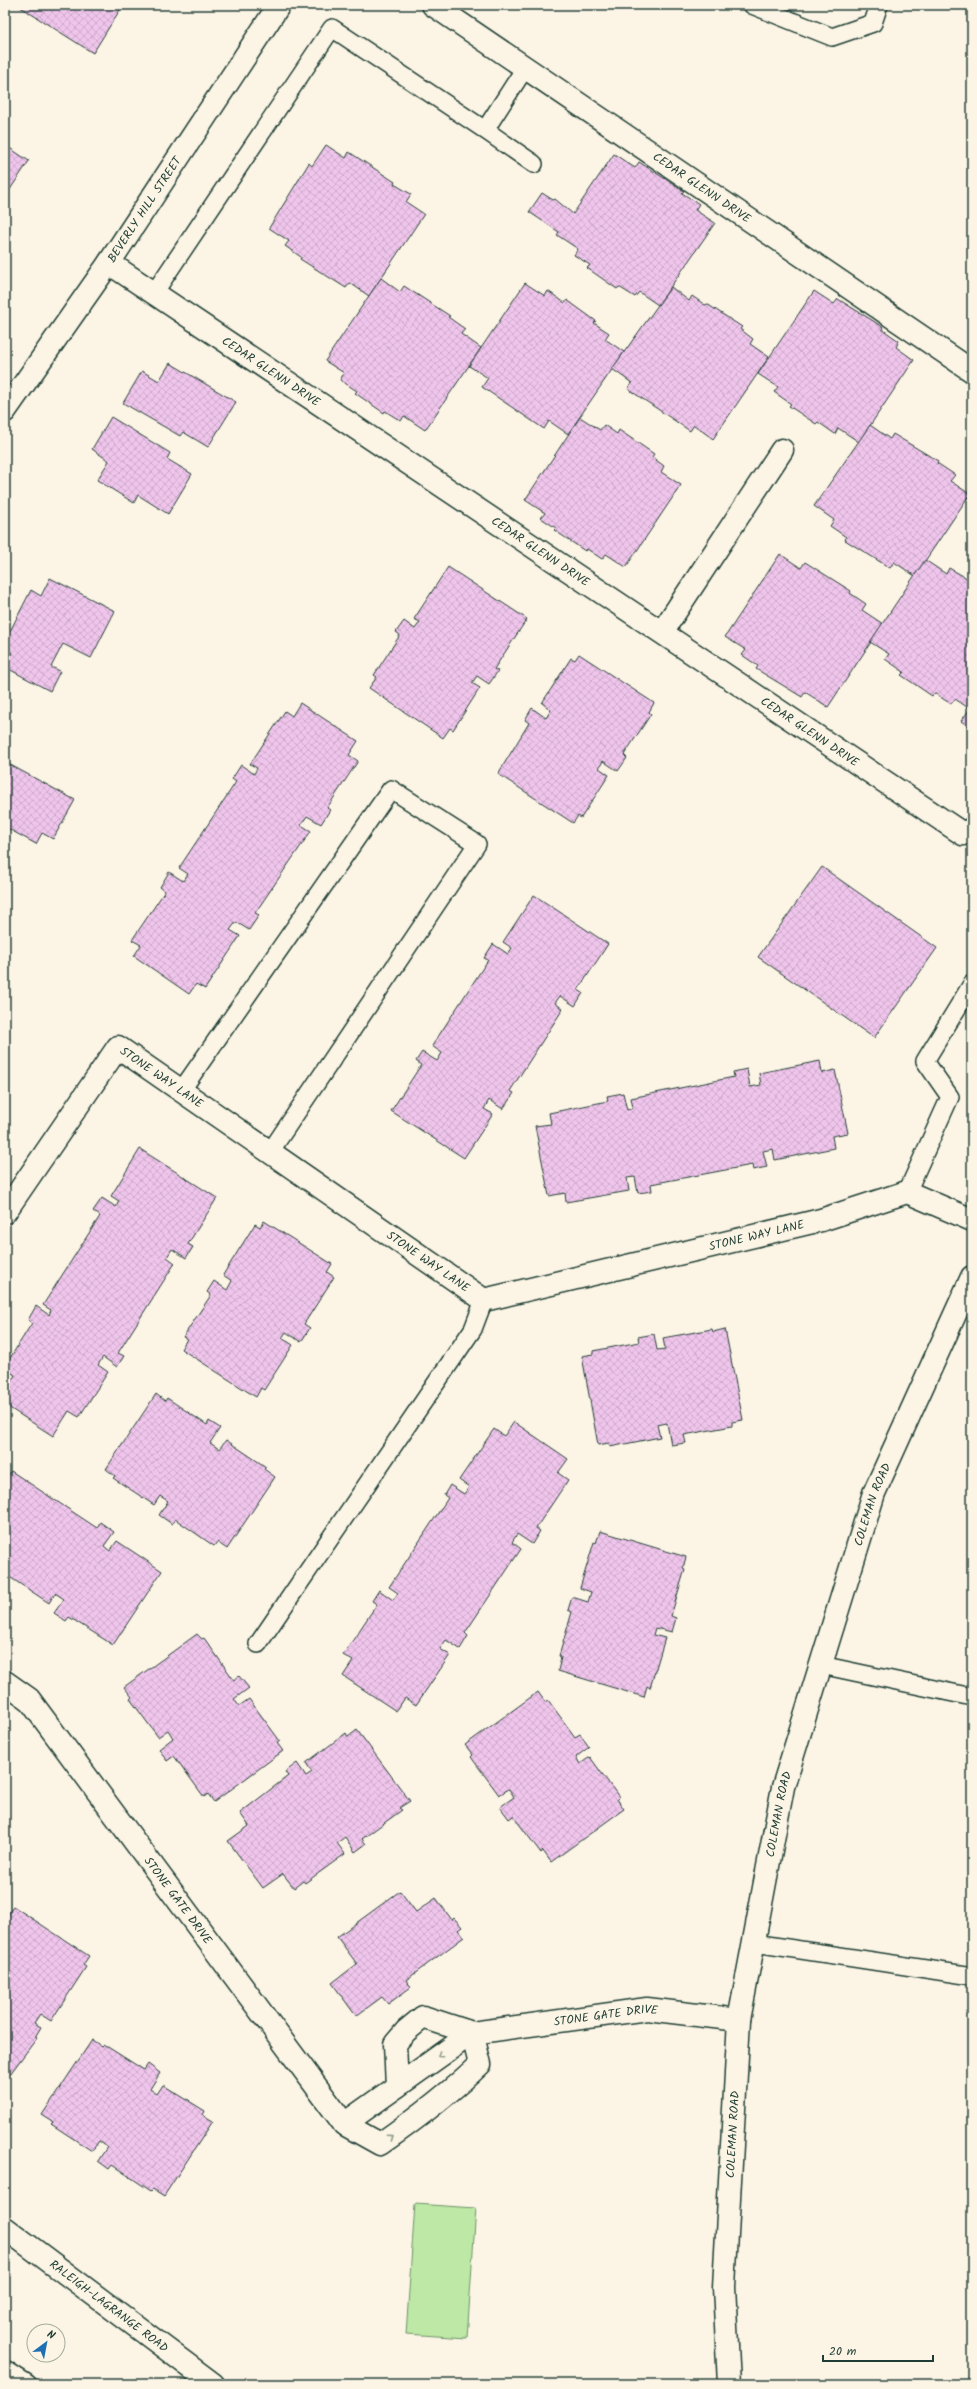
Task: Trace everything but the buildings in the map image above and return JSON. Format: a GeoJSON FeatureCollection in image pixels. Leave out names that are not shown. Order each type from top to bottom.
{"type":"FeatureCollection","features":[{"type":"Feature","properties":{"kind":"street","name":"BEVERLY HILL STREET"},"geometry":{"type":"LineString","coordinates":[[5,411],[109,263],[279,5]]}},
{"type":"Feature","properties":{"kind":"street","name":"CEDAR GLENN DRIVE"},"geometry":{"type":"LineString","coordinates":[[433,5],[972,371]]}},
{"type":"Feature","properties":{"kind":"street","name":"CEDAR GLENN DRIVE"},"geometry":{"type":"LineString","coordinates":[[109,263],[963,834],[972,829]]}},
{"type":"Feature","properties":{"kind":"street"},"geometry":{"type":"LineString","coordinates":[[662,632],[782,450]]}},
{"type":"Feature","properties":{"kind":"street","name":"STONE WAY LANE"},"geometry":{"type":"LineString","coordinates":[[5,1212],[118,1047],[484,1300],[821,1220],[907,1192]]}},
{"type":"Feature","properties":{"kind":"street"},"geometry":{"type":"LineString","coordinates":[[907,1192],[972,1220]]}},
{"type":"Feature","properties":{"kind":"street","name":"COLEMAN ROAD"},"geometry":{"type":"LineString","coordinates":[[729,2384],[724,2287],[739,2020],[783,1787],[874,1493],[972,1276]]}},
{"type":"Feature","properties":{"kind":"street","name":"STONE GATE DRIVE"},"geometry":{"type":"LineString","coordinates":[[5,1682],[29,1700],[344,2124],[380,2144],[422,2115],[454,2089],[480,2064],[472,2033]]}},
{"type":"Feature","properties":{"kind":"street","name":"STONE GATE DRIVE"},"geometry":{"type":"LineString","coordinates":[[397,2086],[395,2044],[424,2017],[472,2033],[647,2009],[739,2020]]}},
{"type":"Feature","properties":{"kind":"street","name":"STONE GATE DRIVE"},"geometry":{"type":"LineString","coordinates":[[344,2124],[472,2033]]}},
{"type":"Feature","properties":{"kind":"street","name":"RALEIGH-LAGRANGE ROAD"},"geometry":{"type":"LineString","coordinates":[[5,2228],[213,2384]]}},
{"type":"Feature","properties":{"kind":"lane"},"geometry":{"type":"LineString","coordinates":[[752,5],[832,36],[873,23],[880,5]]}},
{"type":"Feature","properties":{"kind":"lane"},"geometry":{"type":"LineString","coordinates":[[154,293],[332,28],[534,164]]}},
{"type":"Feature","properties":{"kind":"lane"},"geometry":{"type":"LineString","coordinates":[[485,130],[525,68]]}},
{"type":"Feature","properties":{"kind":"lane"},"geometry":{"type":"LineString","coordinates":[[181,1091],[391,789],[477,844],[270,1152]]}},
{"type":"Feature","properties":{"kind":"lane"},"geometry":{"type":"LineString","coordinates":[[907,1192],[950,1097],[925,1061],[972,984]]}},
{"type":"Feature","properties":{"kind":"lane"},"geometry":{"type":"LineString","coordinates":[[258,1644],[473,1329],[484,1300]]}},
{"type":"Feature","properties":{"kind":"lane"},"geometry":{"type":"LineString","coordinates":[[821,1665],[972,1697]]}},
{"type":"Feature","properties":{"kind":"lane"},"geometry":{"type":"LineString","coordinates":[[754,1943],[972,1976]]}},
{"type":"Feature","properties":{"kind":"lane"},"geometry":{"type":"LineString","coordinates":[[5,2369],[28,2384]]}},
{"type":"Feature","properties":{"kind":"green space"},"geometry":{"type":"Polygon","coordinates":[[[415,2204],[476,2208],[467,2338],[406,2334],[415,2204]]]}}]}
